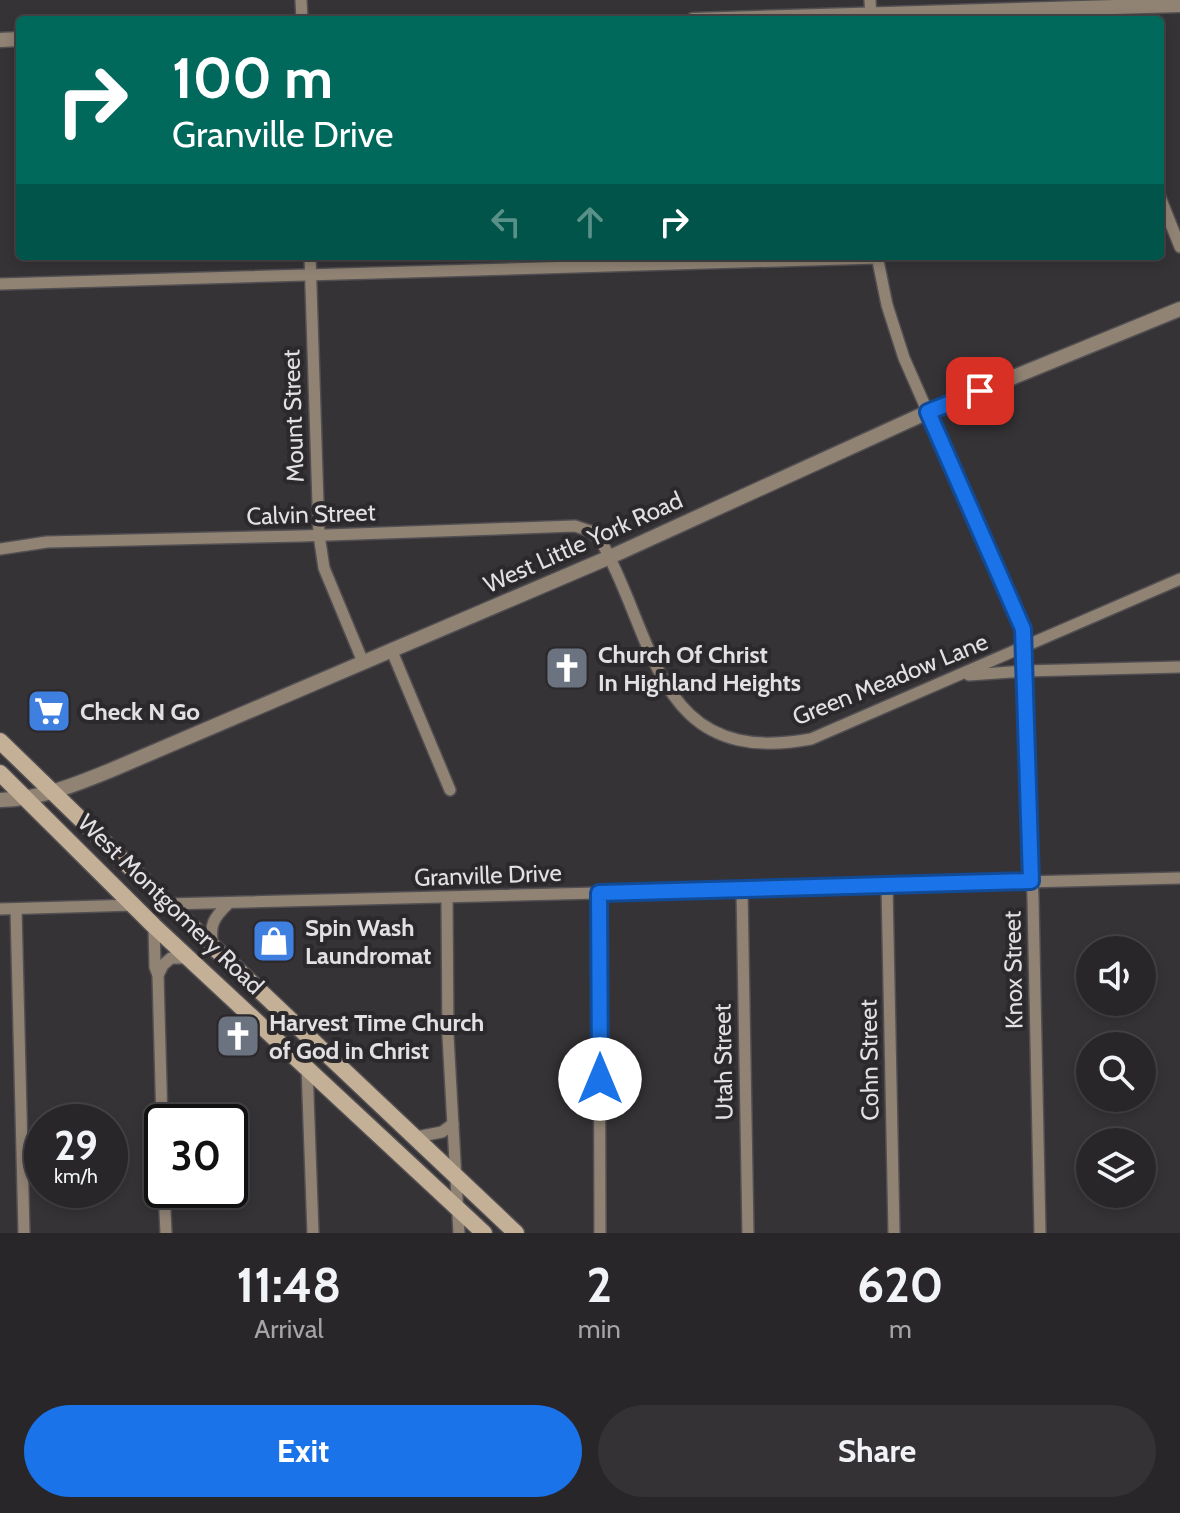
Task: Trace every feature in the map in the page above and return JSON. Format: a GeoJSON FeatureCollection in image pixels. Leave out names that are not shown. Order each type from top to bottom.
{"type":"FeatureCollection","features":[{"type":"Feature","properties":{"kind":"main road","name":"West Montgomery Road"},"geometry":{"type":"LineString","coordinates":[[0,741],[516,1233]]}},
{"type":"Feature","properties":{"kind":"main road","name":"West Montgomery Road"},"geometry":{"type":"LineString","coordinates":[[0,773],[154,926],[484,1233]]}},
{"type":"Feature","properties":{"kind":"main road"},"geometry":{"type":"LineString","coordinates":[[307,1067],[325,1052]]}},
{"type":"Feature","properties":{"kind":"street"},"geometry":{"type":"LineString","coordinates":[[782,16],[870,12],[1143,13],[1180,5]]}},
{"type":"Feature","properties":{"kind":"street"},"geometry":{"type":"LineString","coordinates":[[1164,207],[1180,247]]}},
{"type":"Feature","properties":{"kind":"street","name":"Mount Street"},"geometry":{"type":"LineString","coordinates":[[310,260],[319,535],[324,568],[363,662]]}},
{"type":"Feature","properties":{"kind":"street"},"geometry":{"type":"LineString","coordinates":[[0,284],[783,260]]}},
{"type":"Feature","properties":{"kind":"street","name":"Knox Street"},"geometry":{"type":"LineString","coordinates":[[878,260],[893,328],[1023,629],[1040,1233]]}},
{"type":"Feature","properties":{"kind":"street","name":"West Little York Road"},"geometry":{"type":"LineString","coordinates":[[0,800],[27,799],[55,793],[610,557],[928,412],[1180,309]]}},
{"type":"Feature","properties":{"kind":"street","name":"Calvin Street"},"geometry":{"type":"LineString","coordinates":[[0,549],[47,542],[575,526],[590,531],[601,541],[610,557]]}},
{"type":"Feature","properties":{"kind":"street","name":"Green Meadow Lane"},"geometry":{"type":"LineString","coordinates":[[610,557],[663,683],[696,720],[713,730],[745,741],[778,745],[811,739],[1180,579]]}},
{"type":"Feature","properties":{"kind":"street"},"geometry":{"type":"LineString","coordinates":[[391,649],[450,790]]}},
{"type":"Feature","properties":{"kind":"street"},"geometry":{"type":"LineString","coordinates":[[958,676],[1180,667]]}},
{"type":"Feature","properties":{"kind":"street","name":"Granville Drive"},"geometry":{"type":"LineString","coordinates":[[168,904],[1031,881],[1180,880]]}},
{"type":"Feature","properties":{"kind":"street"},"geometry":{"type":"LineString","coordinates":[[91,907],[109,898],[112,883]]}},
{"type":"Feature","properties":{"kind":"street","name":"Cohn Street"},"geometry":{"type":"LineString","coordinates":[[887,886],[894,1233]]}},
{"type":"Feature","properties":{"kind":"street","name":"Utah Street"},"geometry":{"type":"LineString","coordinates":[[742,890],[748,1233]]}},
{"type":"Feature","properties":{"kind":"street"},"geometry":{"type":"LineString","coordinates":[[599,893],[600,1233]]}},
{"type":"Feature","properties":{"kind":"street"},"geometry":{"type":"LineString","coordinates":[[447,898],[448,1036],[459,1233]]}},
{"type":"Feature","properties":{"kind":"street"},"geometry":{"type":"LineString","coordinates":[[213,947],[210,929],[215,916],[229,903]]}},
{"type":"Feature","properties":{"kind":"street"},"geometry":{"type":"LineString","coordinates":[[0,909],[135,905]]}},
{"type":"Feature","properties":{"kind":"street"},"geometry":{"type":"LineString","coordinates":[[16,909],[24,1233]]}},
{"type":"Feature","properties":{"kind":"street"},"geometry":{"type":"LineString","coordinates":[[154,926],[162,1104]]}},
{"type":"Feature","properties":{"kind":"street"},"geometry":{"type":"LineString","coordinates":[[158,975],[171,958],[190,959]]}},
{"type":"Feature","properties":{"kind":"street"},"geometry":{"type":"LineString","coordinates":[[307,1067],[313,1233]]}},
{"type":"Feature","properties":{"kind":"street"},"geometry":{"type":"LineString","coordinates":[[416,1137],[442,1132],[453,1124]]}},
{"type":"Feature","properties":{"kind":"street"},"geometry":{"type":"LineString","coordinates":[[165,1208],[166,1233]]}},
{"type":"Feature","properties":{"kind":"place","name":"Church Of Christ In Highland Heights"},"geometry":{"type":"Point","coordinates":[567,668]}},
{"type":"Feature","properties":{"kind":"place","name":"Check N Go"},"geometry":{"type":"Point","coordinates":[49,711]}},
{"type":"Feature","properties":{"kind":"place","name":"Spin Wash Laundromat"},"geometry":{"type":"Point","coordinates":[274,941]}},
{"type":"Feature","properties":{"kind":"place","name":"Harvest Time Church of God in Christ"},"geometry":{"type":"Point","coordinates":[238,1036]}},
{"type":"Feature","properties":{"kind":"route"},"geometry":{"type":"LineString","coordinates":[[600,1079],[599,893],[1031,881],[1023,629],[928,412],[980,391]]}}]}
